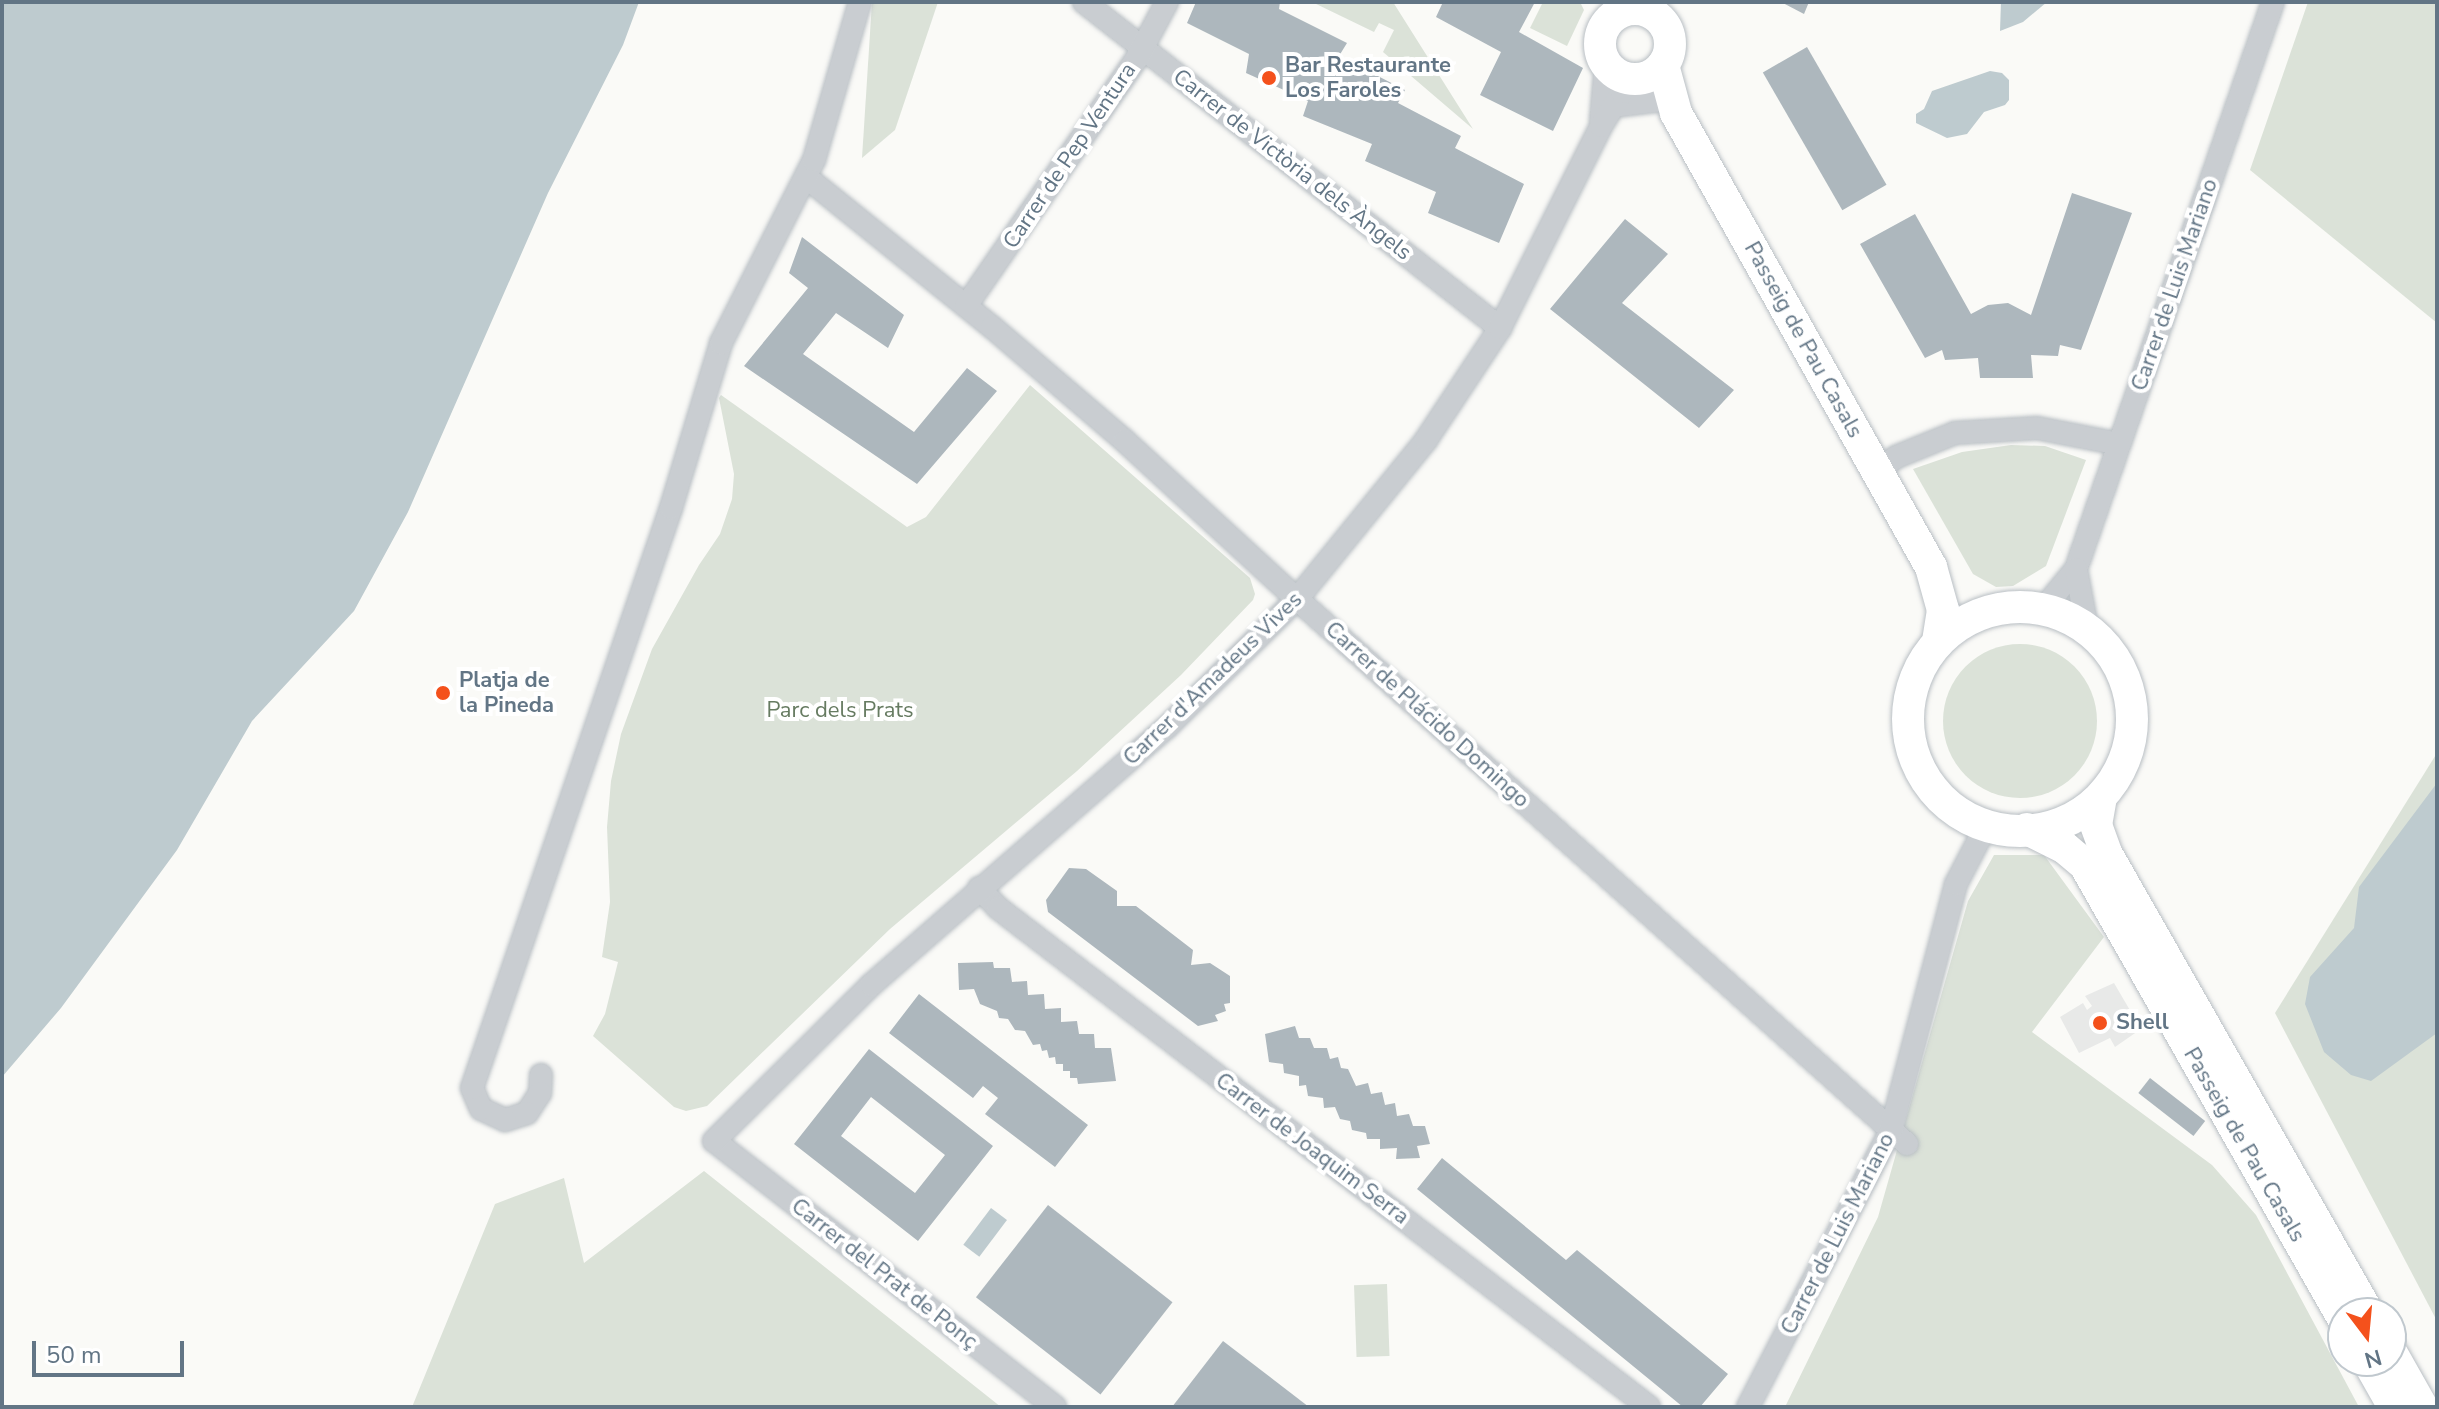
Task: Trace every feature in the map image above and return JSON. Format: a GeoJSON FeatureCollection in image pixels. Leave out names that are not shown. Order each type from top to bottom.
{"type":"FeatureCollection","features":[{"type":"Feature","properties":{"kind":"street"},"geometry":{"type":"LineString","coordinates":[[541,1075],[540,1093],[527,1113],[505,1120],[481,1109],[472,1088],[671,508],[721,343],[814,160],[860,2]]}},
{"type":"Feature","properties":{"kind":"street","name":"Carrer de Victòria dels Àngels"},"geometry":{"type":"LineString","coordinates":[[1084,2],[1500,328]]}},
{"type":"Feature","properties":{"kind":"street","name":"Carrer de Pep Ventura"},"geometry":{"type":"LineString","coordinates":[[966,306],[1143,49],[1167,2]]}},
{"type":"Feature","properties":{"kind":"street","name":"Carrer de Luis Mariano"},"geometry":{"type":"LineString","coordinates":[[2043,609],[2076,569],[2273,2]]}},
{"type":"Feature","properties":{"kind":"street"},"geometry":{"type":"LineString","coordinates":[[1633,10],[1669,43],[1663,65],[1648,76],[1618,82],[1600,46],[1633,10]]}},
{"type":"Feature","properties":{"kind":"street","name":"Passeig de Pau Casals"},"geometry":{"type":"LineString","coordinates":[[1663,65],[1669,106],[1931,567],[1943,610],[1938,643]]}},
{"type":"Feature","properties":{"kind":"street","name":"Passeig de Pau Casals"},"geometry":{"type":"LineString","coordinates":[[1618,82],[1669,106]]}},
{"type":"Feature","properties":{"kind":"street","name":"Carrer d'Amadeus Vives"},"geometry":{"type":"LineString","coordinates":[[714,1141],[871,985],[1167,727],[1297,599],[1426,440],[1500,328],[1601,126],[1618,82]]}},
{"type":"Feature","properties":{"kind":"street","name":"Carrer d'Amadeus Vives"},"geometry":{"type":"LineString","coordinates":[[1601,126],[1618,82]]}},
{"type":"Feature","properties":{"kind":"street","name":"Carrer de Plácido Domingo"},"geometry":{"type":"LineString","coordinates":[[806,177],[966,306],[1125,441],[1297,599],[1899,1137]]}},
{"type":"Feature","properties":{"kind":"street"},"geometry":{"type":"LineString","coordinates":[[1877,471],[1926,443],[1955,433],[2037,428],[2119,444]]}},
{"type":"Feature","properties":{"kind":"street","name":"Passeig de Pau Casals"},"geometry":{"type":"LineString","coordinates":[[1931,567],[1957,592],[1990,612]]}},
{"type":"Feature","properties":{"kind":"street","name":"Carrer de Luis Mariano"},"geometry":{"type":"LineString","coordinates":[[2076,569],[2087,628]]}},
{"type":"Feature","properties":{"kind":"street"},"geometry":{"type":"LineString","coordinates":[[2016,607],[2043,609],[2087,628],[2114,655],[2130,690],[2133,728],[2123,765],[2101,797],[2079,814],[2054,825],[2006,832],[1985,828],[1950,809],[1938,797],[1912,750],[1908,718],[1912,693],[1920,670],[1938,643],[1960,626],[1990,612],[2016,607]]}},
{"type":"Feature","properties":{"kind":"street","name":"Passeig de Pau Casals"},"geometry":{"type":"LineString","coordinates":[[2101,797],[2096,825],[2106,853],[2359,1297]]}},
{"type":"Feature","properties":{"kind":"street","name":"Carrer de Luis Mariano"},"geometry":{"type":"LineString","coordinates":[[1748,1407],[1899,1137],[1956,884],[1985,828]]}},
{"type":"Feature","properties":{"kind":"street","name":"Passeig de Pau Casals"},"geometry":{"type":"LineString","coordinates":[[2027,829],[2065,848],[2085,865],[2331,1297]]}},
{"type":"Feature","properties":{"kind":"street","name":"Carrer de Joaquim Serra"},"geometry":{"type":"LineString","coordinates":[[979,888],[998,908],[1649,1407]]}},
{"type":"Feature","properties":{"kind":"street","name":"Carrer del Prat de Ponç"},"geometry":{"type":"LineString","coordinates":[[714,1141],[1055,1407]]}},
{"type":"Feature","properties":{"kind":"street"},"geometry":{"type":"LineString","coordinates":[[2377,1377],[2394,1407]]}},
{"type":"Feature","properties":{"kind":"street"},"geometry":{"type":"LineString","coordinates":[[2405,1377],[2422,1407]]}},
{"type":"Feature","properties":{"kind":"shaded area"},"geometry":{"type":"Polygon","coordinates":[[[2,2],[639,2],[623,45],[548,193],[408,512],[354,611],[252,721],[177,850],[61,1008],[2,1077],[2,2]]]}},
{"type":"Feature","properties":{"kind":"shaded area"},"geometry":{"type":"Polygon","coordinates":[[[2001,2],[2047,2],[2023,22],[2000,31],[2001,2]]]}},
{"type":"Feature","properties":{"kind":"shaded area"},"geometry":{"type":"Polygon","coordinates":[[[1990,71],[2002,73],[2009,80],[2009,100],[2005,105],[1984,112],[1967,134],[1947,138],[1916,123],[1916,114],[1924,109],[1932,91],[1990,71]]]}},
{"type":"Feature","properties":{"kind":"shaded area"},"geometry":{"type":"Polygon","coordinates":[[[2437,783],[2437,1033],[2371,1081],[2351,1075],[2324,1052],[2305,1004],[2310,977],[2354,928],[2359,887],[2437,783]]]}},
{"type":"Feature","properties":{"kind":"shaded area","name":"Shell"},"geometry":{"type":"Polygon","coordinates":[[[2114,983],[2141,1029],[2115,1047],[2110,1038],[2079,1053],[2060,1017],[2083,1003],[2087,1010],[2092,1006],[2085,996],[2114,983]]]}},
{"type":"Feature","properties":{"kind":"shaded area"},"geometry":{"type":"Polygon","coordinates":[[[991,1208],[1007,1220],[979,1257],[963,1245],[991,1208]]]}},
{"type":"Feature","properties":{"kind":"green space"},"geometry":{"type":"Polygon","coordinates":[[[872,2],[938,2],[895,130],[862,158],[872,2]]]}},
{"type":"Feature","properties":{"kind":"green space"},"geometry":{"type":"Polygon","coordinates":[[[1312,2],[1393,2],[1473,129],[1383,52],[1394,30],[1379,23],[1374,32],[1312,2]]]}},
{"type":"Feature","properties":{"kind":"green space"},"geometry":{"type":"Polygon","coordinates":[[[1543,2],[1580,2],[1584,10],[1567,46],[1530,28],[1543,2]]]}},
{"type":"Feature","properties":{"kind":"green space"},"geometry":{"type":"Polygon","coordinates":[[[2308,2],[2437,2],[2437,323],[2250,170],[2308,2]]]}},
{"type":"Feature","properties":{"kind":"green space","name":"Parc dels Prats"},"geometry":{"type":"Polygon","coordinates":[[[1030,385],[1250,578],[1255,594],[1253,600],[1181,675],[1077,771],[890,929],[707,1106],[686,1111],[674,1107],[593,1036],[605,1014],[618,962],[602,957],[610,902],[607,827],[611,781],[621,734],[652,649],[720,534],[732,499],[734,474],[719,398],[721,395],[907,527],[926,517],[1030,385]]]}},
{"type":"Feature","properties":{"kind":"green space"},"geometry":{"type":"Polygon","coordinates":[[[2011,445],[2045,446],[2086,460],[2046,566],[2013,586],[1996,587],[1973,574],[1913,469],[1962,452],[2011,445]]]}},
{"type":"Feature","properties":{"kind":"green space"},"geometry":{"type":"Polygon","coordinates":[[[2020,644],[2050,650],[2075,666],[2091,691],[2097,721],[2091,751],[2075,776],[2050,792],[2020,798],[1990,792],[1965,776],[1949,751],[1943,721],[1949,691],[1965,666],[1990,650],[2020,644]]]}},
{"type":"Feature","properties":{"kind":"green space"},"geometry":{"type":"Polygon","coordinates":[[[2437,753],[2437,1321],[2275,1013],[2437,753]]]}},
{"type":"Feature","properties":{"kind":"green space"},"geometry":{"type":"Polygon","coordinates":[[[1994,855],[2044,855],[2104,937],[2032,1032],[2212,1165],[2256,1215],[2327,1347],[2327,1377],[2343,1377],[2359,1407],[1785,1407],[1878,1217],[1968,901],[1994,855]]]}},
{"type":"Feature","properties":{"kind":"green space"},"geometry":{"type":"Polygon","coordinates":[[[704,1171],[1001,1407],[412,1407],[495,1204],[564,1178],[584,1263],[704,1171]]]}},
{"type":"Feature","properties":{"kind":"green space"},"geometry":{"type":"Polygon","coordinates":[[[1387,1284],[1390,1356],[1357,1357],[1354,1285],[1387,1284]]]}},
{"type":"Feature","properties":{"kind":"building"},"geometry":{"type":"Polygon","coordinates":[[[1196,2],[1280,2],[1279,9],[1347,43],[1339,56],[1405,90],[1398,103],[1461,136],[1455,148],[1524,184],[1499,243],[1428,213],[1436,192],[1365,161],[1372,144],[1303,116],[1308,101],[1246,73],[1249,54],[1187,23],[1196,2]]]}},
{"type":"Feature","properties":{"kind":"building"},"geometry":{"type":"Polygon","coordinates":[[[1443,2],[1535,2],[1519,32],[1583,68],[1553,131],[1480,95],[1501,52],[1436,17],[1443,2]]]}},
{"type":"Feature","properties":{"kind":"building"},"geometry":{"type":"Polygon","coordinates":[[[1781,2],[1809,2],[1804,14],[1781,2]]]}},
{"type":"Feature","properties":{"kind":"building"},"geometry":{"type":"Polygon","coordinates":[[[1807,47],[1886,185],[1842,210],[1763,72],[1807,47]]]}},
{"type":"Feature","properties":{"kind":"building"},"geometry":{"type":"Polygon","coordinates":[[[2072,193],[2132,213],[2081,350],[2060,345],[2058,356],[2031,355],[2033,378],[1980,378],[1978,358],[1945,360],[1942,350],[1925,358],[1860,244],[1915,214],[1971,314],[1988,305],[2008,303],[2031,315],[2072,193]]]}},
{"type":"Feature","properties":{"kind":"building"},"geometry":{"type":"Polygon","coordinates":[[[1625,219],[1668,254],[1622,303],[1734,390],[1699,428],[1550,309],[1625,219]]]}},
{"type":"Feature","properties":{"kind":"building"},"geometry":{"type":"Polygon","coordinates":[[[802,237],[904,315],[888,348],[836,313],[803,354],[914,432],[967,368],[997,391],[917,484],[744,366],[808,288],[789,273],[802,237]]]}},
{"type":"Feature","properties":{"kind":"building"},"geometry":{"type":"Polygon","coordinates":[[[1069,868],[1086,869],[1117,891],[1117,906],[1136,906],[1193,950],[1191,965],[1210,963],[1230,976],[1230,1003],[1224,1004],[1226,1011],[1215,1015],[1218,1021],[1198,1026],[1048,912],[1046,900],[1069,868]]]}},
{"type":"Feature","properties":{"kind":"building"},"geometry":{"type":"Polygon","coordinates":[[[993,962],[994,968],[1010,968],[1012,982],[1027,981],[1028,995],[1044,994],[1045,1009],[1061,1008],[1061,1022],[1077,1021],[1079,1034],[1094,1034],[1095,1048],[1111,1048],[1116,1081],[1078,1084],[1077,1078],[1070,1078],[1070,1071],[1063,1071],[1063,1064],[1056,1064],[1055,1057],[1049,1058],[1047,1050],[1042,1051],[1040,1044],[1033,1045],[1025,1031],[1015,1030],[1008,1019],[999,1018],[997,1011],[980,1004],[974,989],[959,990],[958,963],[993,962]]]}},
{"type":"Feature","properties":{"kind":"building"},"geometry":{"type":"Polygon","coordinates":[[[919,994],[1088,1125],[1055,1167],[985,1114],[998,1098],[983,1086],[973,1098],[889,1033],[919,994]]]}},
{"type":"Feature","properties":{"kind":"building"},"geometry":{"type":"Polygon","coordinates":[[[1295,1026],[1299,1038],[1310,1038],[1314,1048],[1327,1048],[1330,1059],[1338,1057],[1341,1068],[1348,1069],[1356,1086],[1368,1083],[1371,1094],[1382,1092],[1385,1105],[1395,1103],[1397,1116],[1409,1114],[1413,1126],[1425,1126],[1430,1144],[1417,1146],[1420,1158],[1396,1159],[1397,1148],[1380,1149],[1380,1139],[1367,1139],[1366,1133],[1352,1130],[1350,1121],[1340,1119],[1335,1107],[1324,1108],[1323,1098],[1308,1096],[1306,1085],[1299,1086],[1299,1076],[1284,1073],[1283,1064],[1269,1062],[1265,1034],[1295,1026]]]}},
{"type":"Feature","properties":{"kind":"building"},"geometry":{"type":"Polygon","coordinates":[[[869,1049],[993,1146],[918,1241],[794,1144],[869,1049]],[[871,1097],[841,1136],[915,1193],[945,1155],[871,1097]]]}},
{"type":"Feature","properties":{"kind":"building"},"geometry":{"type":"Polygon","coordinates":[[[2150,1078],[2205,1121],[2193,1136],[2138,1093],[2150,1078]]]}},
{"type":"Feature","properties":{"kind":"building"},"geometry":{"type":"Polygon","coordinates":[[[1442,1158],[1566,1260],[1577,1250],[1728,1374],[1700,1407],[1683,1407],[1417,1189],[1442,1158]]]}},
{"type":"Feature","properties":{"kind":"building"},"geometry":{"type":"Polygon","coordinates":[[[1048,1205],[1173,1302],[1100,1394],[976,1297],[1048,1205]]]}},
{"type":"Feature","properties":{"kind":"building"},"geometry":{"type":"Polygon","coordinates":[[[1223,1341],[1309,1407],[1172,1407],[1223,1341]]]}},
{"type":"Feature","properties":{"kind":"place","name":"Bar Restaurante Los Faroles"},"geometry":{"type":"Point","coordinates":[1269,78]}},
{"type":"Feature","properties":{"kind":"place","name":"Platja de la Pineda"},"geometry":{"type":"Point","coordinates":[443,693]}},
{"type":"Feature","properties":{"kind":"place","name":"Shell"},"geometry":{"type":"Point","coordinates":[2100,1023]}}]}
